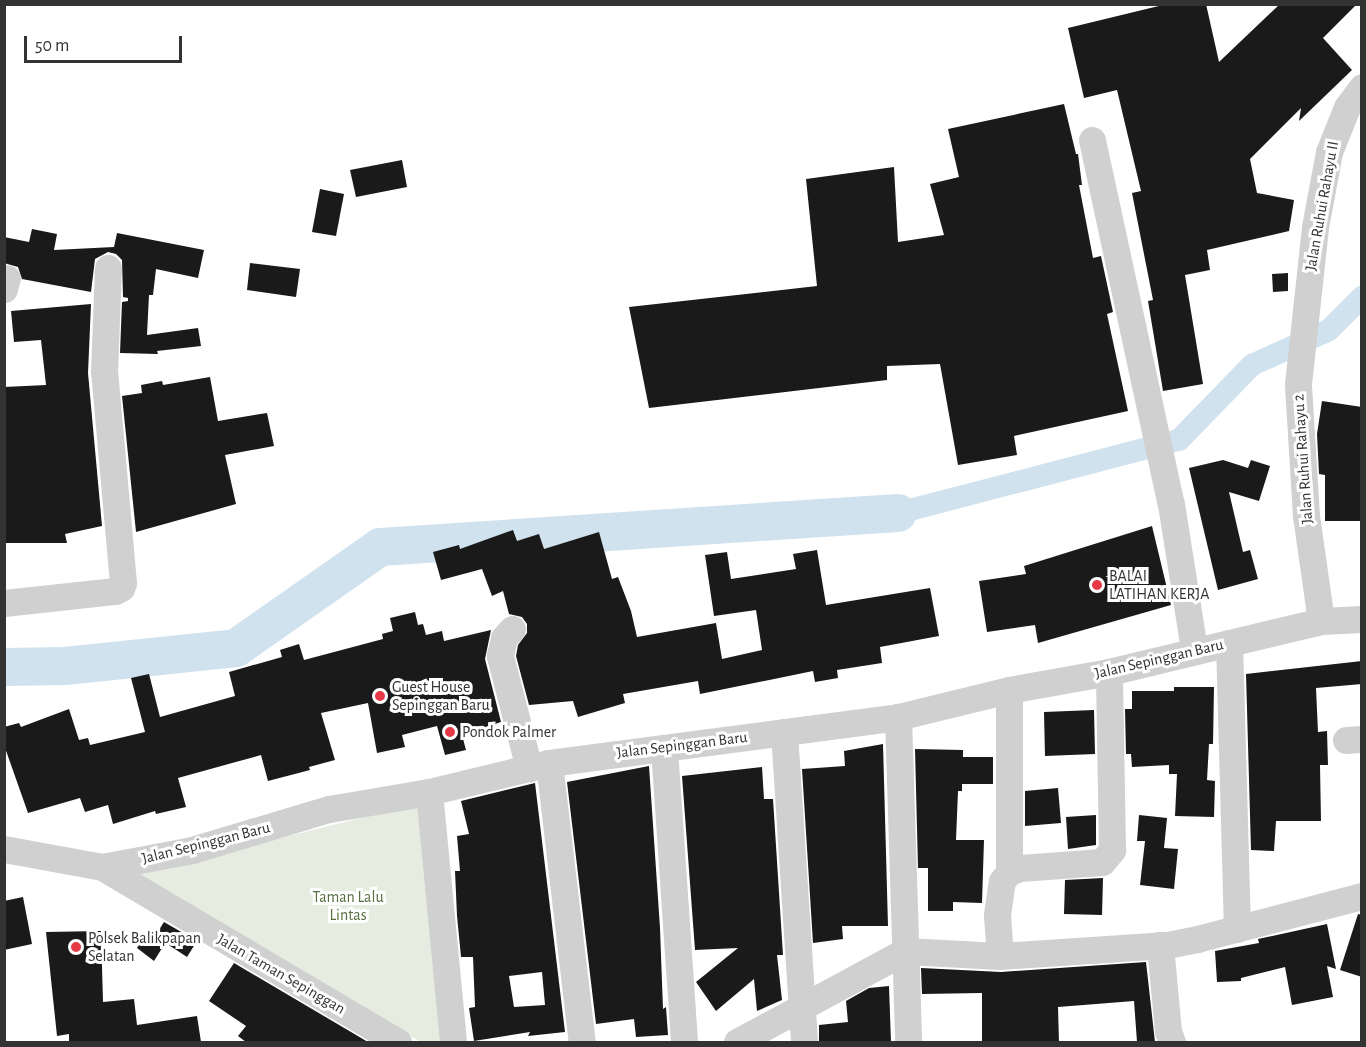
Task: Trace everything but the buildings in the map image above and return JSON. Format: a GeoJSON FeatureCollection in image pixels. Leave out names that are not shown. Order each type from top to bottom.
{"type":"FeatureCollection","features":[{"type":"Feature","properties":{"kind":"street","name":"Jalan Ruhui Rahayu II"},"geometry":{"type":"LineString","coordinates":[[1306,296],[1315,227],[1329,152],[1347,107],[1362,87]]}},
{"type":"Feature","properties":{"kind":"street"},"geometry":{"type":"LineString","coordinates":[[1092,140],[1171,504],[1194,650]]}},
{"type":"Feature","properties":{"kind":"street"},"geometry":{"type":"LineString","coordinates":[[4,603],[115,591],[121,588],[123,583],[104,372],[108,268]]}},
{"type":"Feature","properties":{"kind":"street","name":"Jalan Ruhui Rahayu 2"},"geometry":{"type":"LineString","coordinates":[[1306,296],[1298,384],[1306,516],[1321,621]]}},
{"type":"Feature","properties":{"kind":"street","name":"Jalan Sepinggan Baru"},"geometry":{"type":"LineString","coordinates":[[4,849],[102,867],[192,850],[329,809],[429,792],[539,765],[898,717],[1009,690],[1109,672],[1321,621],[1362,619]]}},
{"type":"Feature","properties":{"kind":"street"},"geometry":{"type":"LineString","coordinates":[[512,629],[504,638],[500,656],[539,765],[582,1042]]}},
{"type":"Feature","properties":{"kind":"street"},"geometry":{"type":"LineString","coordinates":[[1229,643],[1237,929]]}},
{"type":"Feature","properties":{"kind":"street"},"geometry":{"type":"LineString","coordinates":[[1000,956],[997,915],[1002,881],[1009,872],[1020,868],[1102,862],[1112,850],[1109,672]]}},
{"type":"Feature","properties":{"kind":"street"},"geometry":{"type":"LineString","coordinates":[[1009,690],[1009,872]]}},
{"type":"Feature","properties":{"kind":"street"},"geometry":{"type":"LineString","coordinates":[[898,717],[908,1042]]}},
{"type":"Feature","properties":{"kind":"street"},"geometry":{"type":"LineString","coordinates":[[784,732],[804,1042]]}},
{"type":"Feature","properties":{"kind":"street"},"geometry":{"type":"LineString","coordinates":[[664,748],[684,1042]]}},
{"type":"Feature","properties":{"kind":"street"},"geometry":{"type":"LineString","coordinates":[[429,792],[453,1042]]}},
{"type":"Feature","properties":{"kind":"street","name":"Jalan Taman Sepinggan"},"geometry":{"type":"LineString","coordinates":[[102,867],[398,1042]]}},
{"type":"Feature","properties":{"kind":"street"},"geometry":{"type":"LineString","coordinates":[[737,1042],[905,951],[1000,956],[1160,945],[1197,939],[1362,896]]}},
{"type":"Feature","properties":{"kind":"street"},"geometry":{"type":"LineString","coordinates":[[1160,945],[1168,1031],[1172,1042]]}},
{"type":"Feature","properties":{"kind":"green space","name":"Taman Lalu Lintas"},"geometry":{"type":"Polygon","coordinates":[[[420,803],[442,1042],[421,1042],[134,875],[420,803]]]}},
{"type":"Feature","properties":{"kind":"waterway"},"geometry":{"type":"LineString","coordinates":[[898,513],[1179,440],[1252,365],[1329,330],[1362,297]]}},
{"type":"Feature","properties":{"kind":"waterway"},"geometry":{"type":"LineString","coordinates":[[4,667],[65,666],[236,648],[380,547],[898,513]]}},
{"type":"Feature","properties":{"kind":"place","name":"BALAI LATIHAN KERJA"},"geometry":{"type":"Point","coordinates":[1097,585]}},
{"type":"Feature","properties":{"kind":"place","name":"Guest House Sepinggan Baru"},"geometry":{"type":"Point","coordinates":[380,696]}},
{"type":"Feature","properties":{"kind":"place","name":"Pondok Palmer"},"geometry":{"type":"Point","coordinates":[450,732]}},
{"type":"Feature","properties":{"kind":"place","name":"Polsek Balikpapan Selatan"},"geometry":{"type":"Point","coordinates":[76,947]}}]}
